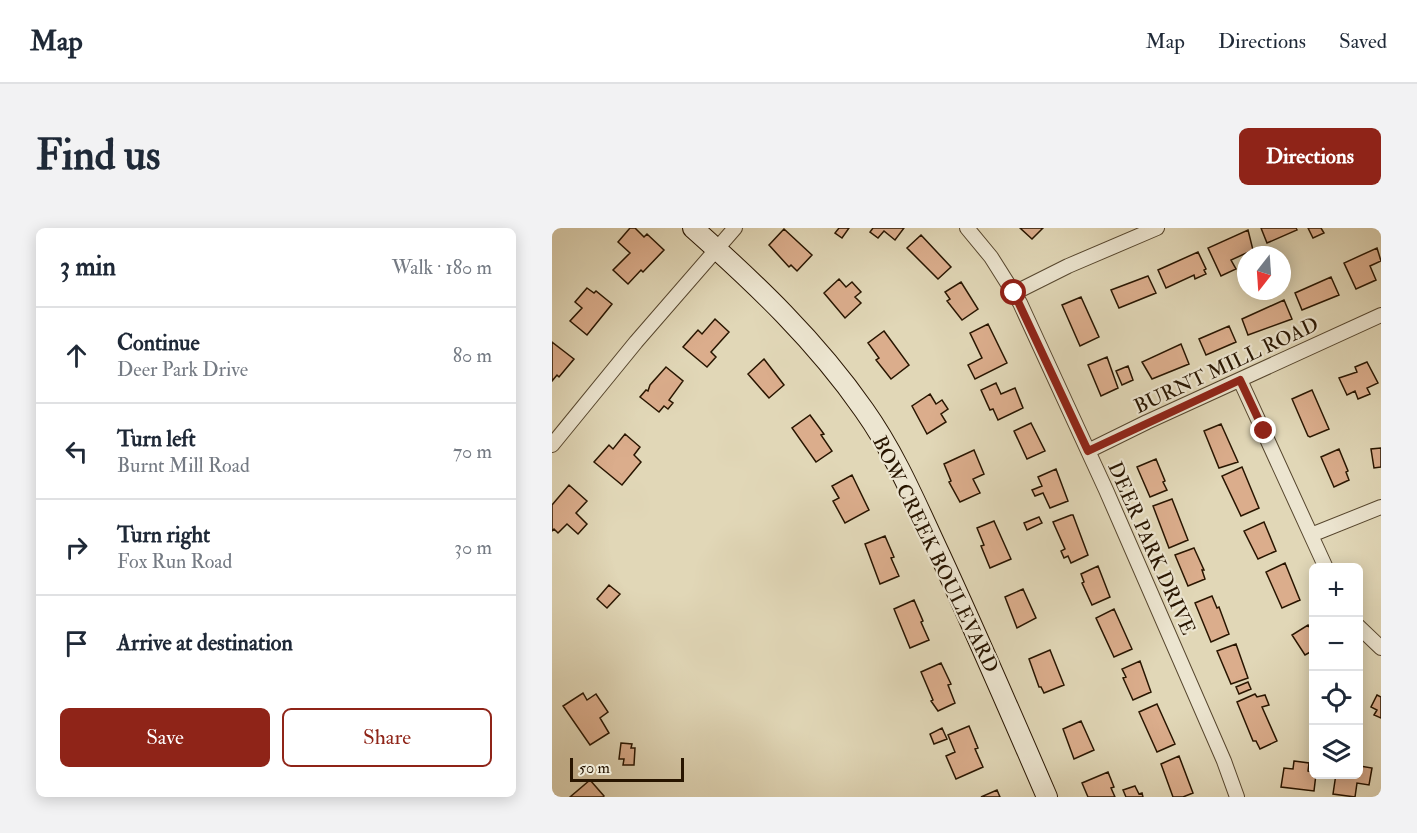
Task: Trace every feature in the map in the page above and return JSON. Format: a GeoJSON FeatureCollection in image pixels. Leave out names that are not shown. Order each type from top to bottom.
{"type":"FeatureCollection","features":[{"type":"Feature","properties":{"kind":"street","name":"BOW CREEK BOULEVARD"},"geometry":{"type":"LineString","coordinates":[[693,228],[795,323],[865,411],[893,454],[989,661],[1047,797]]}},
{"type":"Feature","properties":{"kind":"street"},"geometry":{"type":"LineString","coordinates":[[552,445],[636,342],[735,228]]}},
{"type":"Feature","properties":{"kind":"street","name":"DEER PARK DRIVE"},"geometry":{"type":"LineString","coordinates":[[967,228],[991,257],[1014,293],[1088,451],[1219,750],[1237,797]]}},
{"type":"Feature","properties":{"kind":"street"},"geometry":{"type":"LineString","coordinates":[[1014,293],[1068,266],[1157,228]]}},
{"type":"Feature","properties":{"kind":"street","name":"BURNT MILL ROAD"},"geometry":{"type":"LineString","coordinates":[[1088,451],[1381,315]]}},
{"type":"Feature","properties":{"kind":"street"},"geometry":{"type":"LineString","coordinates":[[1240,380],[1324,563]]}},
{"type":"Feature","properties":{"kind":"street"},"geometry":{"type":"LineString","coordinates":[[1311,535],[1381,507]]}},
{"type":"Feature","properties":{"kind":"street"},"geometry":{"type":"LineString","coordinates":[[1363,630],[1381,648]]}},
{"type":"Feature","properties":{"kind":"building"},"geometry":{"type":"Polygon","coordinates":[[[630,228],[635,228],[644,237],[647,234],[664,250],[628,284],[613,270],[630,253],[618,242],[630,228]]]}},
{"type":"Feature","properties":{"kind":"building"},"geometry":{"type":"Polygon","coordinates":[[[839,228],[849,228],[842,238],[835,233],[839,228]]]}},
{"type":"Feature","properties":{"kind":"building"},"geometry":{"type":"Polygon","coordinates":[[[873,228],[904,228],[895,240],[884,231],[878,238],[870,232],[873,228]]]}},
{"type":"Feature","properties":{"kind":"building"},"geometry":{"type":"Polygon","coordinates":[[[1020,228],[1043,228],[1032,239],[1020,228]]]}},
{"type":"Feature","properties":{"kind":"building"},"geometry":{"type":"Polygon","coordinates":[[[1261,228],[1296,228],[1297,230],[1267,243],[1261,228]]]}},
{"type":"Feature","properties":{"kind":"building"},"geometry":{"type":"Polygon","coordinates":[[[1308,228],[1321,228],[1324,233],[1313,238],[1308,228]]]}},
{"type":"Feature","properties":{"kind":"building"},"geometry":{"type":"Polygon","coordinates":[[[784,229],[812,255],[797,271],[791,265],[789,267],[769,245],[784,229]]]}},
{"type":"Feature","properties":{"kind":"building"},"geometry":{"type":"Polygon","coordinates":[[[1248,230],[1252,246],[1237,246],[1237,257],[1231,260],[1236,269],[1221,276],[1208,248],[1248,230]]]}},
{"type":"Feature","properties":{"kind":"building"},"geometry":{"type":"Polygon","coordinates":[[[921,235],[951,267],[938,279],[907,248],[921,235]]]}},
{"type":"Feature","properties":{"kind":"building"},"geometry":{"type":"Polygon","coordinates":[[[1377,248],[1381,261],[1370,266],[1376,280],[1356,289],[1344,263],[1377,248]]]}},
{"type":"Feature","properties":{"kind":"building"},"geometry":{"type":"Polygon","coordinates":[[[1198,252],[1206,274],[1195,279],[1194,275],[1166,288],[1158,270],[1198,252]]]}},
{"type":"Feature","properties":{"kind":"building"},"geometry":{"type":"Polygon","coordinates":[[[1148,276],[1156,293],[1119,308],[1111,290],[1148,276]]]}},
{"type":"Feature","properties":{"kind":"building"},"geometry":{"type":"Polygon","coordinates":[[[1331,277],[1339,295],[1302,310],[1295,293],[1331,277]]]}},
{"type":"Feature","properties":{"kind":"building"},"geometry":{"type":"Polygon","coordinates":[[[839,279],[846,287],[852,282],[861,292],[855,297],[861,303],[845,318],[824,293],[839,279]]]}},
{"type":"Feature","properties":{"kind":"building"},"geometry":{"type":"Polygon","coordinates":[[[961,282],[978,309],[962,320],[947,301],[950,299],[945,292],[961,282]]]}},
{"type":"Feature","properties":{"kind":"building"},"geometry":{"type":"Polygon","coordinates":[[[587,288],[594,293],[596,291],[612,304],[587,335],[570,321],[582,308],[575,302],[587,288]]]}},
{"type":"Feature","properties":{"kind":"building"},"geometry":{"type":"Polygon","coordinates":[[[1081,297],[1099,337],[1080,346],[1062,305],[1081,297]]]}},
{"type":"Feature","properties":{"kind":"building"},"geometry":{"type":"Polygon","coordinates":[[[1284,300],[1292,319],[1248,335],[1242,319],[1284,300]]]}},
{"type":"Feature","properties":{"kind":"building"},"geometry":{"type":"Polygon","coordinates":[[[715,319],[729,332],[711,352],[716,357],[707,367],[683,347],[698,330],[702,334],[715,319]]]}},
{"type":"Feature","properties":{"kind":"building"},"geometry":{"type":"Polygon","coordinates":[[[988,324],[1007,363],[975,379],[968,365],[982,358],[970,333],[988,324]]]}},
{"type":"Feature","properties":{"kind":"building"},"geometry":{"type":"Polygon","coordinates":[[[1229,326],[1236,342],[1206,355],[1199,339],[1229,326]]]}},
{"type":"Feature","properties":{"kind":"building"},"geometry":{"type":"Polygon","coordinates":[[[884,331],[909,365],[891,379],[876,360],[879,358],[868,343],[884,331]]]}},
{"type":"Feature","properties":{"kind":"building"},"geometry":{"type":"Polygon","coordinates":[[[552,342],[574,359],[559,377],[557,375],[552,381],[552,342]]]}},
{"type":"Feature","properties":{"kind":"building"},"geometry":{"type":"Polygon","coordinates":[[[1181,344],[1189,364],[1152,379],[1142,362],[1181,344]]]}},
{"type":"Feature","properties":{"kind":"building"},"geometry":{"type":"Polygon","coordinates":[[[1107,357],[1118,388],[1101,396],[1088,365],[1107,357]]]}},
{"type":"Feature","properties":{"kind":"building"},"geometry":{"type":"Polygon","coordinates":[[[764,359],[784,385],[769,398],[748,374],[764,359]]]}},
{"type":"Feature","properties":{"kind":"building"},"geometry":{"type":"Polygon","coordinates":[[[1367,362],[1378,383],[1367,388],[1370,394],[1358,399],[1355,391],[1347,395],[1339,378],[1357,372],[1355,367],[1367,362]]]}},
{"type":"Feature","properties":{"kind":"building"},"geometry":{"type":"Polygon","coordinates":[[[1128,366],[1133,380],[1122,385],[1116,371],[1128,366]]]}},
{"type":"Feature","properties":{"kind":"building"},"geometry":{"type":"Polygon","coordinates":[[[666,367],[683,381],[669,400],[673,403],[668,409],[664,406],[659,412],[640,397],[646,390],[648,391],[650,385],[666,367]]]}},
{"type":"Feature","properties":{"kind":"building"},"geometry":{"type":"Polygon","coordinates":[[[996,383],[1001,394],[1015,388],[1023,408],[998,420],[993,409],[990,410],[981,390],[996,383]]]}},
{"type":"Feature","properties":{"kind":"building"},"geometry":{"type":"Polygon","coordinates":[[[1312,390],[1329,429],[1310,437],[1292,399],[1312,390]]]}},
{"type":"Feature","properties":{"kind":"building"},"geometry":{"type":"Polygon","coordinates":[[[930,394],[936,404],[942,400],[948,409],[941,414],[946,422],[927,434],[912,406],[930,394]]]}},
{"type":"Feature","properties":{"kind":"building"},"geometry":{"type":"Polygon","coordinates":[[[810,415],[824,434],[821,435],[832,451],[816,462],[792,428],[810,415]]]}},
{"type":"Feature","properties":{"kind":"building"},"geometry":{"type":"Polygon","coordinates":[[[1031,423],[1045,451],[1027,459],[1014,431],[1031,423]]]}},
{"type":"Feature","properties":{"kind":"building"},"geometry":{"type":"Polygon","coordinates":[[[1221,424],[1238,462],[1219,468],[1204,431],[1221,424]]]}},
{"type":"Feature","properties":{"kind":"building"},"geometry":{"type":"Polygon","coordinates":[[[625,434],[640,447],[634,455],[641,462],[622,485],[594,462],[609,445],[613,449],[625,434]]]}},
{"type":"Feature","properties":{"kind":"building"},"geometry":{"type":"Polygon","coordinates":[[[1381,448],[1381,467],[1374,468],[1371,449],[1381,448]]]}},
{"type":"Feature","properties":{"kind":"building"},"geometry":{"type":"Polygon","coordinates":[[[1339,449],[1348,471],[1346,472],[1349,480],[1334,487],[1321,457],[1339,449]]]}},
{"type":"Feature","properties":{"kind":"building"},"geometry":{"type":"Polygon","coordinates":[[[974,450],[984,474],[973,479],[980,493],[960,502],[949,482],[951,481],[944,464],[974,450]]]}},
{"type":"Feature","properties":{"kind":"building"},"geometry":{"type":"Polygon","coordinates":[[[1156,459],[1167,490],[1150,497],[1137,467],[1156,459]]]}},
{"type":"Feature","properties":{"kind":"building"},"geometry":{"type":"Polygon","coordinates":[[[1242,467],[1259,508],[1241,516],[1222,476],[1242,467]]]}},
{"type":"Feature","properties":{"kind":"building"},"geometry":{"type":"Polygon","coordinates":[[[1056,469],[1068,501],[1050,508],[1043,493],[1035,496],[1032,490],[1042,486],[1038,477],[1056,469]]]}},
{"type":"Feature","properties":{"kind":"building"},"geometry":{"type":"Polygon","coordinates":[[[852,475],[869,510],[845,523],[833,501],[839,498],[832,486],[852,475]]]}},
{"type":"Feature","properties":{"kind":"building"},"geometry":{"type":"Polygon","coordinates":[[[569,485],[587,501],[576,513],[587,524],[578,534],[567,524],[558,533],[554,529],[552,531],[552,505],[569,485]]]}},
{"type":"Feature","properties":{"kind":"building"},"geometry":{"type":"Polygon","coordinates":[[[1172,499],[1188,540],[1169,548],[1153,506],[1172,499]]]}},
{"type":"Feature","properties":{"kind":"building"},"geometry":{"type":"Polygon","coordinates":[[[1073,515],[1088,555],[1071,563],[1068,556],[1064,558],[1061,551],[1065,549],[1053,522],[1073,515]]]}},
{"type":"Feature","properties":{"kind":"building"},"geometry":{"type":"Polygon","coordinates":[[[1039,517],[1042,523],[1027,530],[1024,523],[1039,517]]]}},
{"type":"Feature","properties":{"kind":"building"},"geometry":{"type":"Polygon","coordinates":[[[994,521],[1011,559],[990,568],[977,528],[994,521]]]}},
{"type":"Feature","properties":{"kind":"building"},"geometry":{"type":"Polygon","coordinates":[[[1264,522],[1276,551],[1258,559],[1244,531],[1264,522]]]}},
{"type":"Feature","properties":{"kind":"building"},"geometry":{"type":"Polygon","coordinates":[[[885,536],[899,576],[880,584],[865,544],[885,536]]]}},
{"type":"Feature","properties":{"kind":"building"},"geometry":{"type":"Polygon","coordinates":[[[1194,548],[1204,570],[1202,570],[1205,579],[1188,586],[1175,555],[1194,548]]]}},
{"type":"Feature","properties":{"kind":"building"},"geometry":{"type":"Polygon","coordinates":[[[1285,563],[1300,600],[1282,608],[1266,572],[1285,563]]]}},
{"type":"Feature","properties":{"kind":"building"},"geometry":{"type":"Polygon","coordinates":[[[1098,566],[1110,597],[1092,605],[1082,583],[1084,582],[1081,574],[1098,566]]]}},
{"type":"Feature","properties":{"kind":"building"},"geometry":{"type":"Polygon","coordinates":[[[609,585],[620,594],[607,608],[597,599],[609,585]]]}},
{"type":"Feature","properties":{"kind":"building"},"geometry":{"type":"Polygon","coordinates":[[[1023,589],[1036,618],[1017,628],[1005,597],[1023,589]]]}},
{"type":"Feature","properties":{"kind":"building"},"geometry":{"type":"Polygon","coordinates":[[[1212,596],[1217,608],[1219,607],[1229,634],[1211,642],[1195,603],[1212,596]]]}},
{"type":"Feature","properties":{"kind":"building"},"geometry":{"type":"Polygon","coordinates":[[[914,600],[929,640],[910,648],[894,609],[914,600]]]}},
{"type":"Feature","properties":{"kind":"building"},"geometry":{"type":"Polygon","coordinates":[[[1114,609],[1132,649],[1114,657],[1096,618],[1114,609]]]}},
{"type":"Feature","properties":{"kind":"building"},"geometry":{"type":"Polygon","coordinates":[[[1308,625],[1309,653],[1305,655],[1292,635],[1308,625]]]}},
{"type":"Feature","properties":{"kind":"building"},"geometry":{"type":"Polygon","coordinates":[[[1236,644],[1248,678],[1231,684],[1217,651],[1236,644]]]}},
{"type":"Feature","properties":{"kind":"building"},"geometry":{"type":"Polygon","coordinates":[[[1050,650],[1064,685],[1044,693],[1039,687],[1029,659],[1050,650]]]}},
{"type":"Feature","properties":{"kind":"building"},"geometry":{"type":"Polygon","coordinates":[[[1140,661],[1151,692],[1133,700],[1123,678],[1126,677],[1122,669],[1140,661]]]}},
{"type":"Feature","properties":{"kind":"building"},"geometry":{"type":"Polygon","coordinates":[[[941,663],[951,684],[948,685],[955,703],[938,711],[931,701],[933,700],[921,672],[941,663]]]}},
{"type":"Feature","properties":{"kind":"building"},"geometry":{"type":"Polygon","coordinates":[[[1248,682],[1251,689],[1239,694],[1236,687],[1248,682]]]}},
{"type":"Feature","properties":{"kind":"building"},"geometry":{"type":"Polygon","coordinates":[[[583,693],[587,700],[596,694],[608,712],[600,718],[609,733],[590,745],[563,706],[583,693]]]}},
{"type":"Feature","properties":{"kind":"building"},"geometry":{"type":"Polygon","coordinates":[[[1255,694],[1257,697],[1265,695],[1269,705],[1262,707],[1277,741],[1260,749],[1256,741],[1253,741],[1237,702],[1255,694]]]}},
{"type":"Feature","properties":{"kind":"building"},"geometry":{"type":"Polygon","coordinates":[[[1377,695],[1381,697],[1381,718],[1374,715],[1377,710],[1371,707],[1377,695]]]}},
{"type":"Feature","properties":{"kind":"building"},"geometry":{"type":"Polygon","coordinates":[[[1157,704],[1175,744],[1157,752],[1139,712],[1157,704]]]}},
{"type":"Feature","properties":{"kind":"building"},"geometry":{"type":"Polygon","coordinates":[[[1081,721],[1094,750],[1074,759],[1063,729],[1081,721]]]}},
{"type":"Feature","properties":{"kind":"building"},"geometry":{"type":"Polygon","coordinates":[[[969,726],[983,767],[956,779],[946,756],[955,752],[948,735],[969,726]]]}},
{"type":"Feature","properties":{"kind":"building"},"geometry":{"type":"Polygon","coordinates":[[[942,728],[947,739],[934,744],[930,734],[942,728]]]}},
{"type":"Feature","properties":{"kind":"building"},"geometry":{"type":"Polygon","coordinates":[[[621,743],[632,744],[631,748],[635,748],[634,765],[623,765],[624,759],[619,759],[621,743]]]}},
{"type":"Feature","properties":{"kind":"building"},"geometry":{"type":"Polygon","coordinates":[[[1179,756],[1193,793],[1183,797],[1173,797],[1161,764],[1179,756]]]}},
{"type":"Feature","properties":{"kind":"building"},"geometry":{"type":"Polygon","coordinates":[[[1294,761],[1309,763],[1309,779],[1315,779],[1314,791],[1281,787],[1284,768],[1293,769],[1294,761]]]}},
{"type":"Feature","properties":{"kind":"building"},"geometry":{"type":"Polygon","coordinates":[[[1363,766],[1372,768],[1369,785],[1357,783],[1355,797],[1333,794],[1335,779],[1363,779],[1363,766]]]}},
{"type":"Feature","properties":{"kind":"building"},"geometry":{"type":"Polygon","coordinates":[[[1108,772],[1115,797],[1088,797],[1082,783],[1108,772]]]}},
{"type":"Feature","properties":{"kind":"building"},"geometry":{"type":"Polygon","coordinates":[[[590,780],[603,797],[570,797],[590,780]]]}},
{"type":"Feature","properties":{"kind":"building"},"geometry":{"type":"Polygon","coordinates":[[[1135,786],[1143,797],[1126,797],[1123,790],[1135,786]]]}},
{"type":"Feature","properties":{"kind":"building"},"geometry":{"type":"Polygon","coordinates":[[[997,790],[1000,797],[981,797],[997,790]]]}},
{"type":"Feature","properties":{"kind":"route"},"geometry":{"type":"LineString","coordinates":[[1014,293],[1088,451],[1240,380],[1264,431]]}}]}
